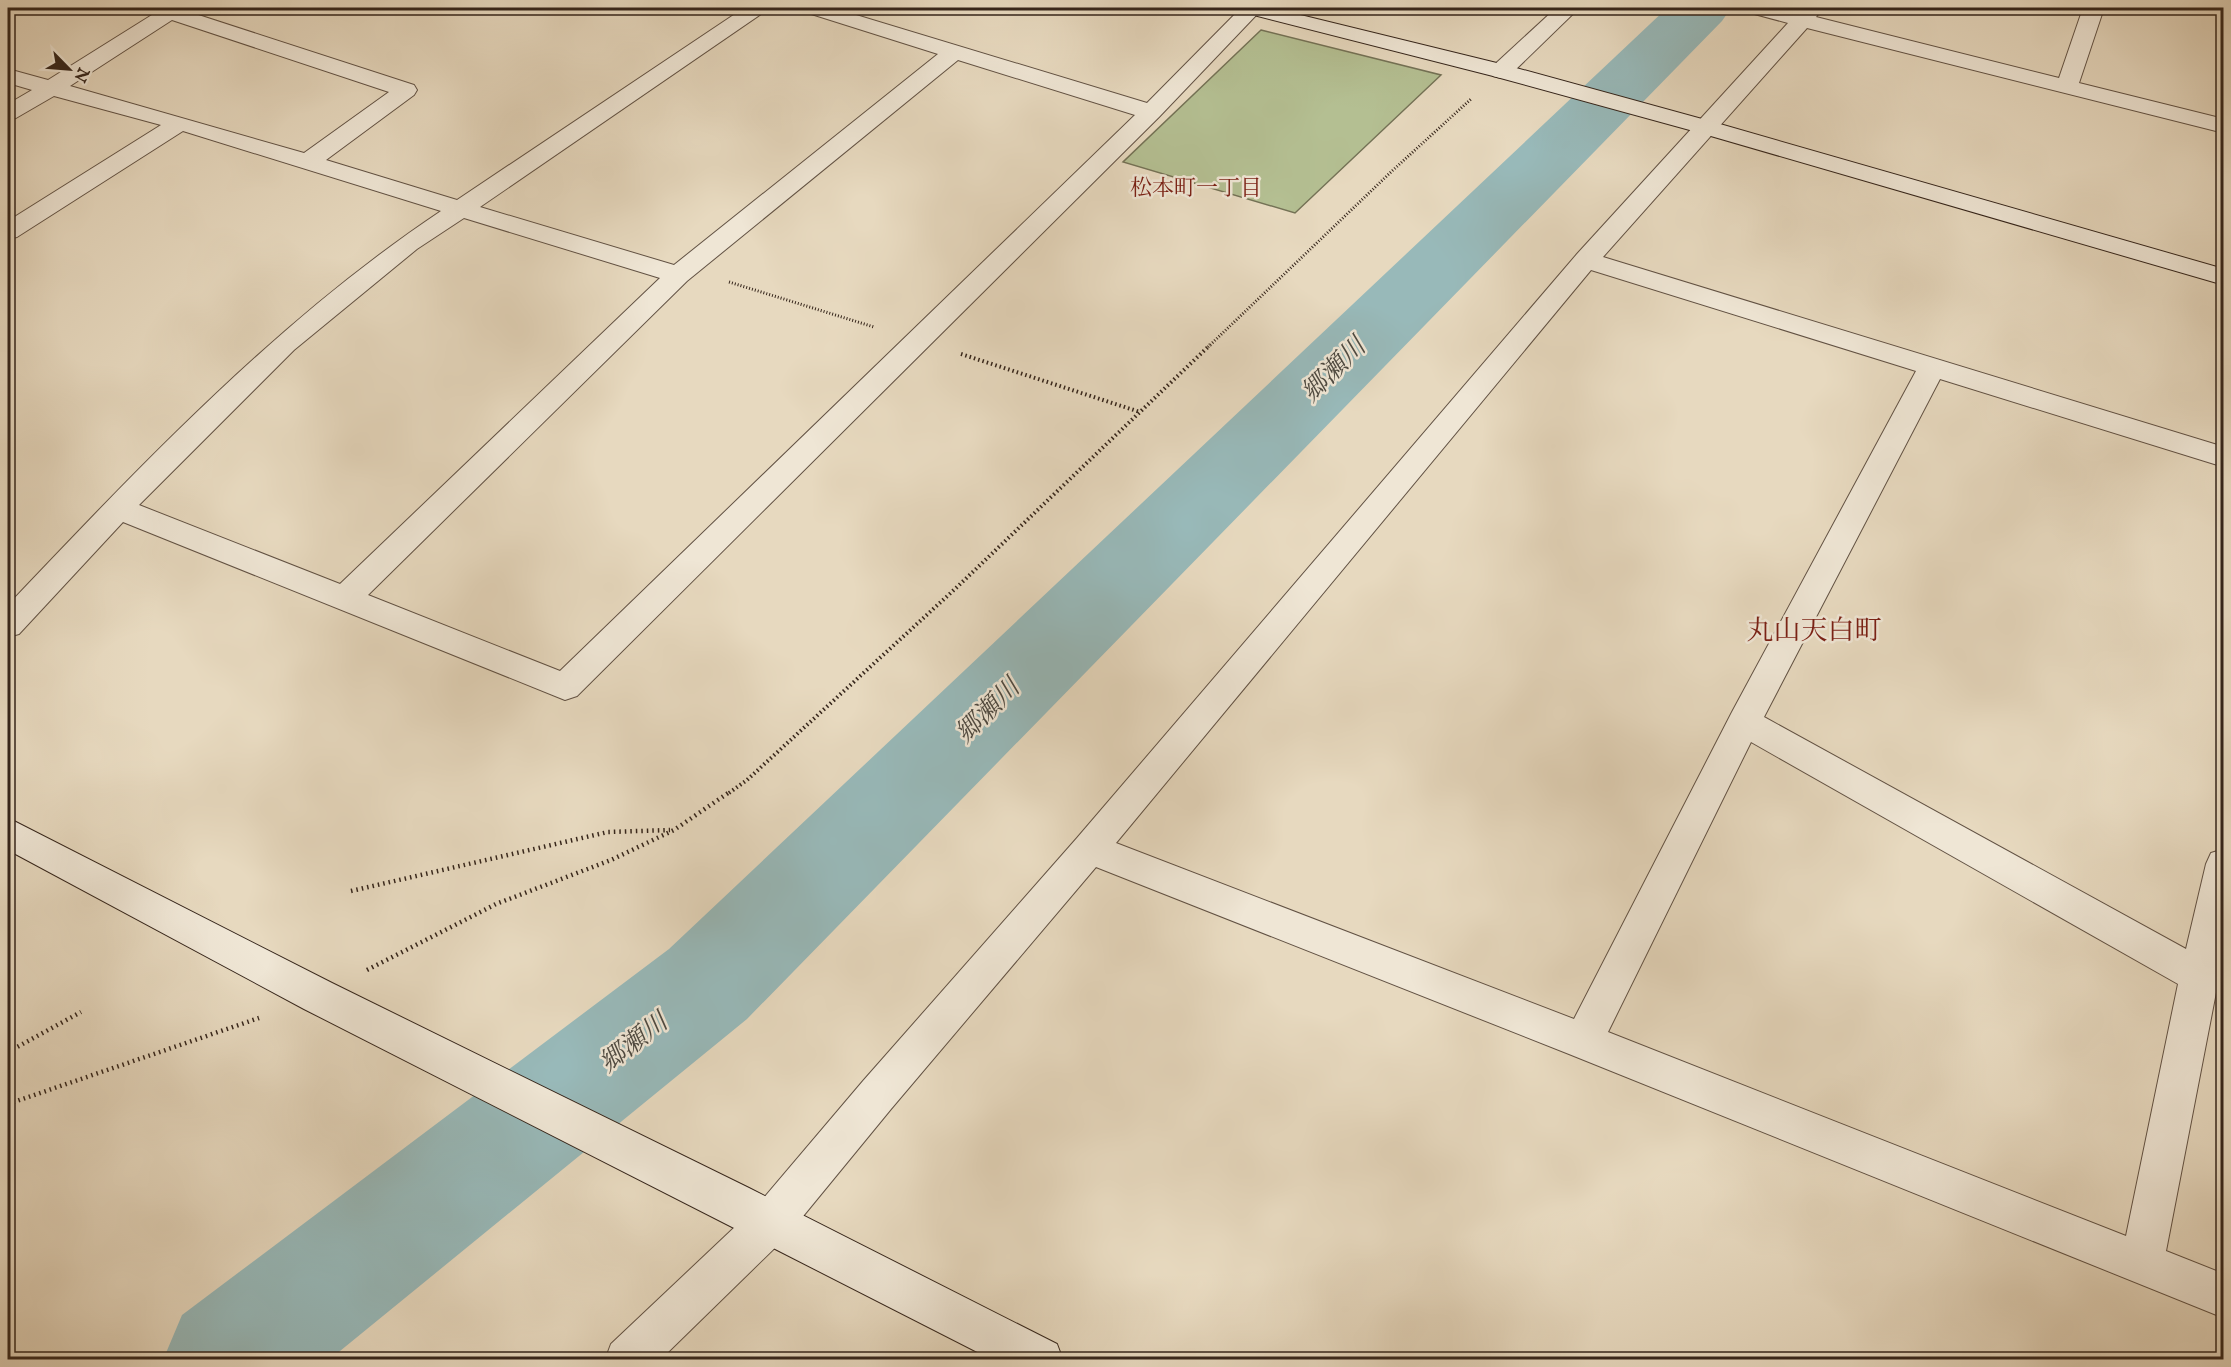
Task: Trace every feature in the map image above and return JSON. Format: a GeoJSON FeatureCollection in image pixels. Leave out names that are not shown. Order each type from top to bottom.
{"type":"FeatureCollection","features":[{"type":"Feature","properties":{"kind":"street"},"geometry":{"type":"LineString","coordinates":[[8,625],[118,508],[284,344],[408,244],[757,8]]}},
{"type":"Feature","properties":{"kind":"street"},"geometry":{"type":"LineString","coordinates":[[812,8],[1151,112]]}},
{"type":"Feature","properties":{"kind":"street"},"geometry":{"type":"LineString","coordinates":[[118,508],[566,687],[1151,112],[1251,8],[1501,71],[1705,127],[2223,277]]}},
{"type":"Feature","properties":{"kind":"street"},"geometry":{"type":"LineString","coordinates":[[1501,71],[1568,8]]}},
{"type":"Feature","properties":{"kind":"street"},"geometry":{"type":"LineString","coordinates":[[1754,8],[1802,15],[2223,126]]}},
{"type":"Feature","properties":{"kind":"street"},"geometry":{"type":"LineString","coordinates":[[2067,86],[2094,8]]}},
{"type":"Feature","properties":{"kind":"street"},"geometry":{"type":"LineString","coordinates":[[8,113],[170,12],[406,90],[309,161]]}},
{"type":"Feature","properties":{"kind":"street"},"geometry":{"type":"LineString","coordinates":[[627,1359],[771,1222],[877,1095],[1090,849],[1586,260],[1802,15]]}},
{"type":"Feature","properties":{"kind":"street"},"geometry":{"type":"LineString","coordinates":[[345,599],[682,272],[955,51]]}},
{"type":"Feature","properties":{"kind":"street"},"geometry":{"type":"LineString","coordinates":[[8,76],[180,123],[460,208],[682,272]]}},
{"type":"Feature","properties":{"kind":"street"},"geometry":{"type":"LineString","coordinates":[[8,232],[180,123]]}},
{"type":"Feature","properties":{"kind":"street"},"geometry":{"type":"LineString","coordinates":[[1586,260],[2223,457]]}},
{"type":"Feature","properties":{"kind":"street"},"geometry":{"type":"LineString","coordinates":[[1583,1041],[1744,722],[1932,368]]}},
{"type":"Feature","properties":{"kind":"street"},"geometry":{"type":"LineString","coordinates":[[1744,722],[2199,976]]}},
{"type":"Feature","properties":{"kind":"street"},"geometry":{"type":"LineString","coordinates":[[8,833],[318,996],[1041,1359]]}},
{"type":"Feature","properties":{"kind":"street"},"geometry":{"type":"LineString","coordinates":[[1090,849],[1583,1041],[2223,1296]]}},
{"type":"Feature","properties":{"kind":"street"},"geometry":{"type":"LineString","coordinates":[[2142,1262],[2223,864]]}},
{"type":"Feature","properties":{"kind":"path"},"geometry":{"type":"LineString","coordinates":[[8,1104],[203,1039],[318,996],[496,904],[611,860],[674,830],[747,780],[946,597],[1392,171],[1501,71]]}},
{"type":"Feature","properties":{"kind":"path"},"geometry":{"type":"LineString","coordinates":[[682,272],[919,340],[1140,412]]}},
{"type":"Feature","properties":{"kind":"path"},"geometry":{"type":"LineString","coordinates":[[351,891],[608,832],[674,830]]}},
{"type":"Feature","properties":{"kind":"path"},"geometry":{"type":"LineString","coordinates":[[8,1052],[81,1012]]}},
{"type":"Feature","properties":{"kind":"green space"},"geometry":{"type":"Polygon","coordinates":[[[1261,30],[1441,75],[1295,213],[1123,162],[1261,30]]]}},
{"type":"Feature","properties":{"kind":"waterway","name":"郷瀬川"},"geometry":{"type":"LineString","coordinates":[[227,1360],[708,984],[1701,8]]}},
{"type":"Feature","properties":{"kind":"district","name":"松本町一丁目"},"geometry":{"type":"Point","coordinates":[1196,187]}},
{"type":"Feature","properties":{"kind":"district","name":"丸山天白町"},"geometry":{"type":"Point","coordinates":[1814,630]}}]}
